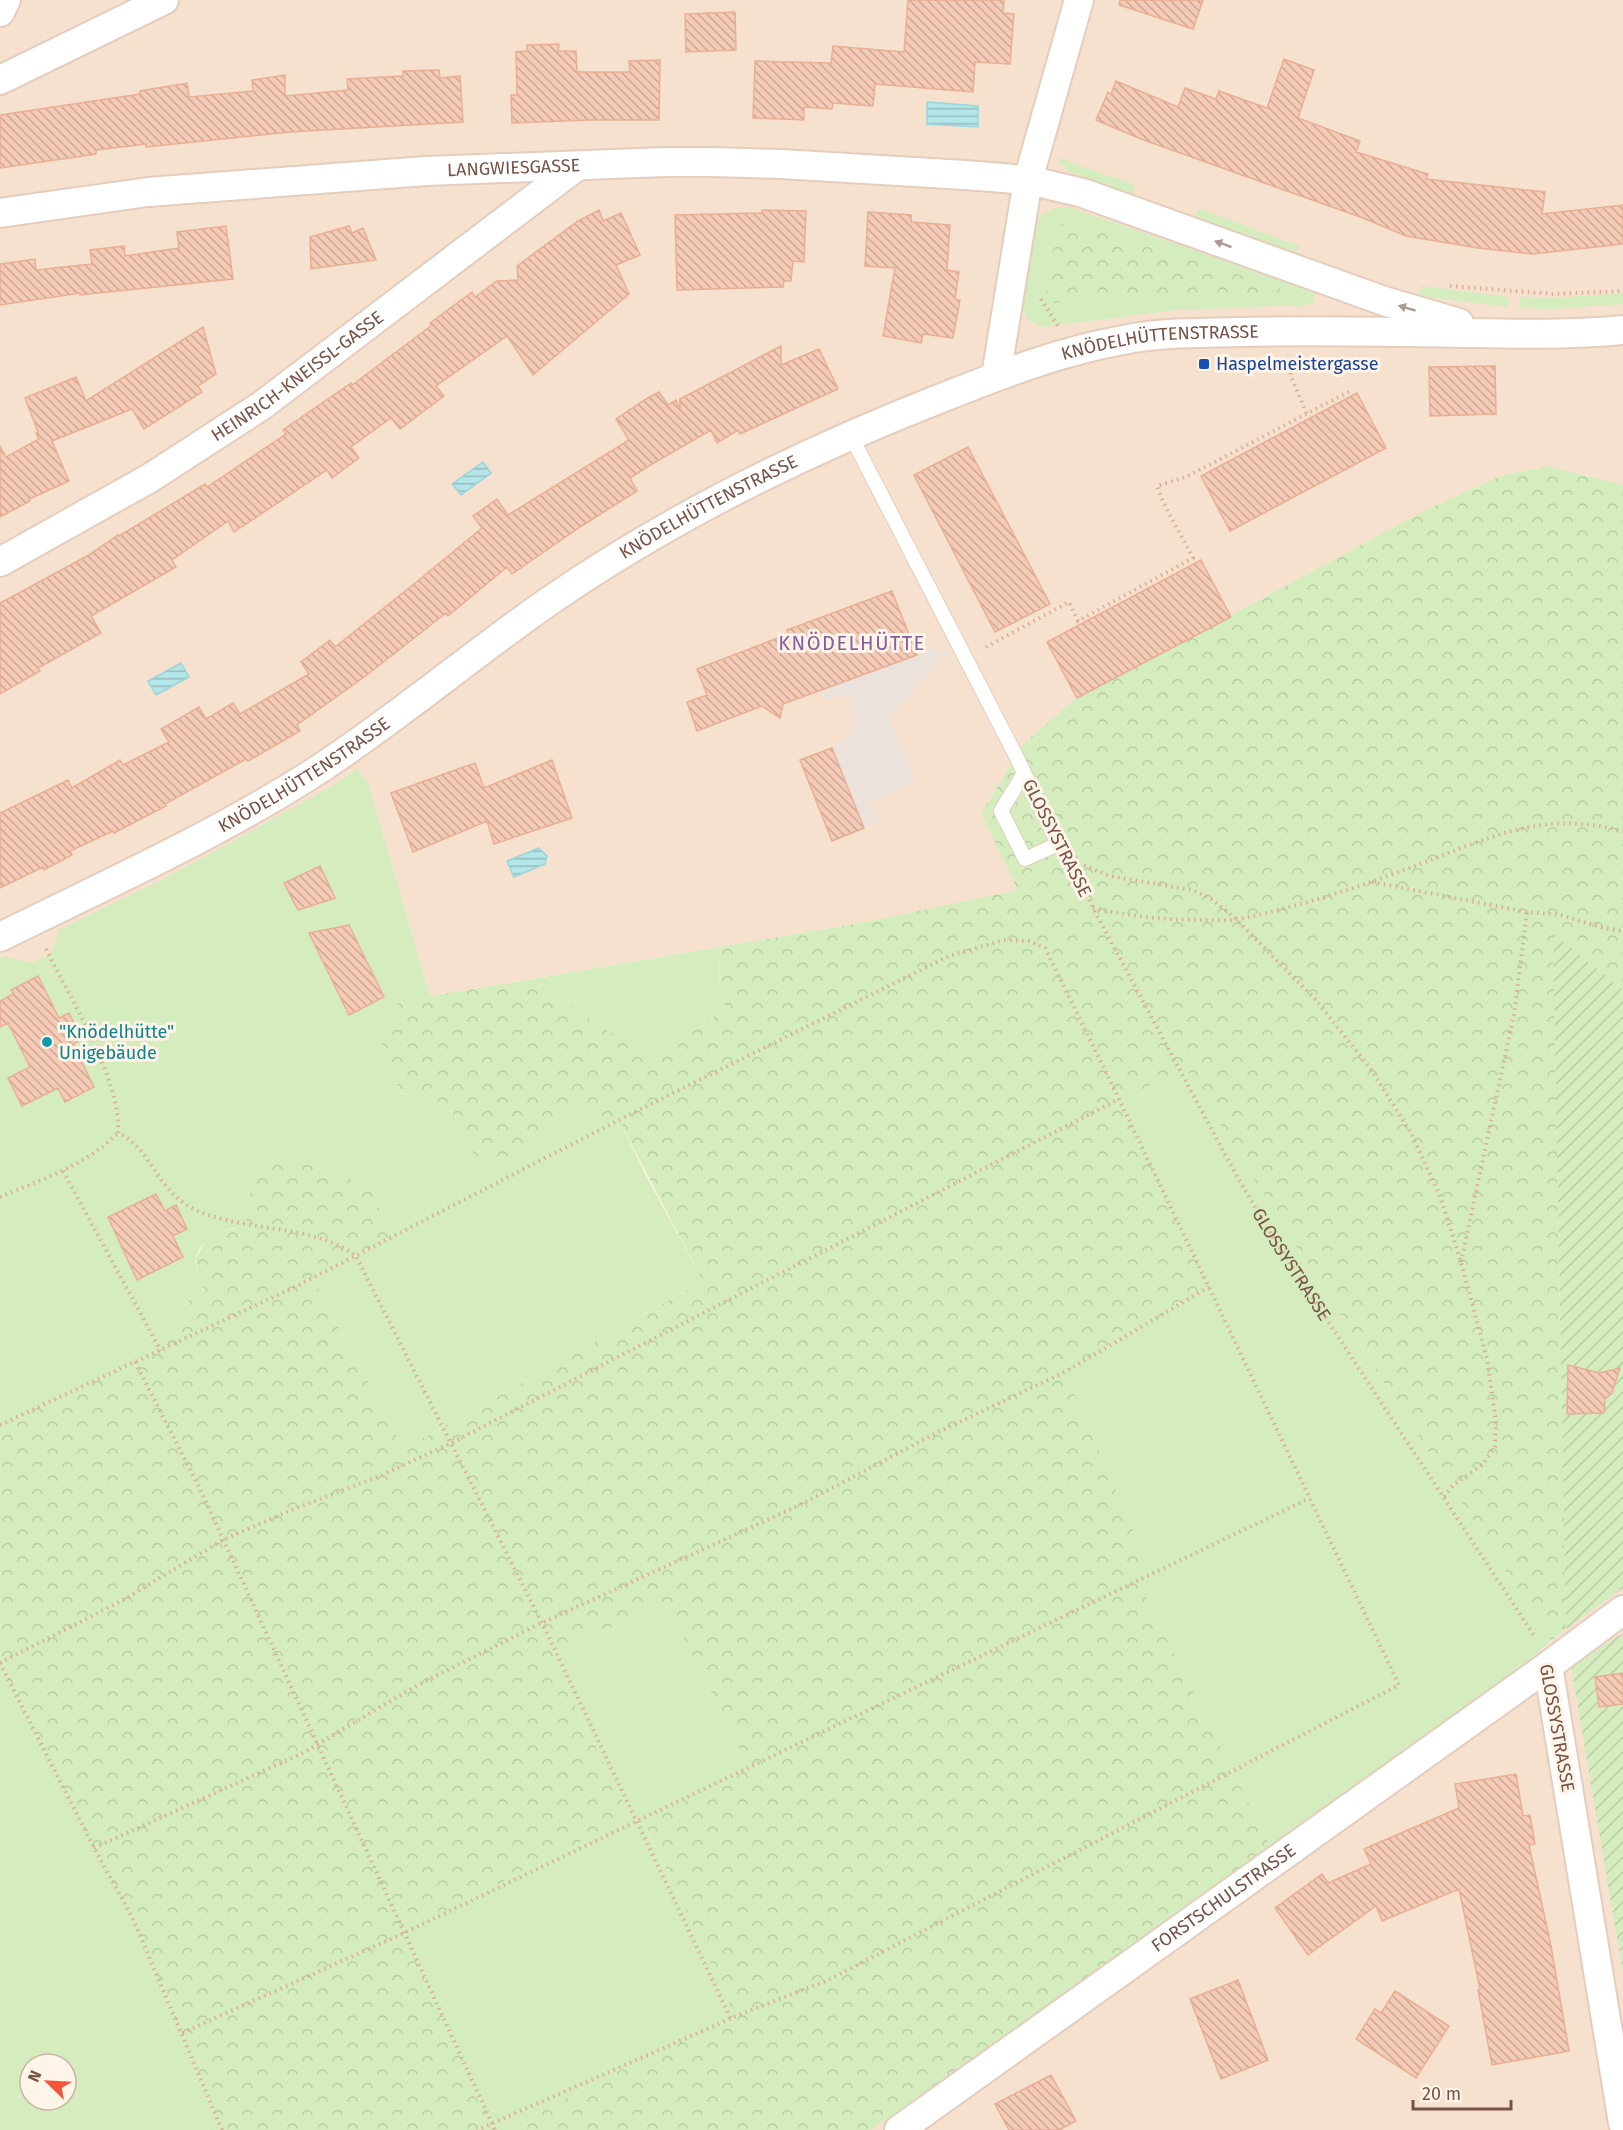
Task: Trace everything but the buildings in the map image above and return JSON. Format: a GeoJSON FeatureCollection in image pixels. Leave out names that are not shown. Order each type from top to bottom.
{"type":"FeatureCollection","features":[{"type":"Feature","properties":{"kind":"street"},"geometry":{"type":"LineString","coordinates":[[0,12],[6,0]]}},
{"type":"Feature","properties":{"kind":"street"},"geometry":{"type":"LineString","coordinates":[[0,80],[164,0]]}},
{"type":"Feature","properties":{"kind":"street"},"geometry":{"type":"LineString","coordinates":[[996,376],[1028,180],[1079,0]]}},
{"type":"Feature","properties":{"kind":"street","name":"LANGWIESGASSE"},"geometry":{"type":"LineString","coordinates":[[0,213],[148,192],[212,186],[426,171],[665,162],[782,164],[1028,180]]}},
{"type":"Feature","properties":{"kind":"street","name":"HEINRICH-KNEISSL-GASSE"},"geometry":{"type":"LineString","coordinates":[[0,562],[150,478],[261,406],[577,166]]}},
{"type":"Feature","properties":{"kind":"street","name":"KNÖDELHÜTTENSTRASSE"},"geometry":{"type":"LineString","coordinates":[[1028,180],[1083,193],[1413,310],[1504,334]]}},
{"type":"Feature","properties":{"kind":"street","name":"KNÖDELHÜTTENSTRASSE"},"geometry":{"type":"LineString","coordinates":[[0,937],[173,852],[266,802],[324,765],[485,647],[632,547],[676,521],[850,434],[996,376],[1124,339],[1173,335],[1288,330],[1504,334],[1623,330]]}},
{"type":"Feature","properties":{"kind":"street","name":"FORSTSCHULSTRASSE"},"geometry":{"type":"LineString","coordinates":[[899,2130],[1623,1610]]}},
{"type":"Feature","properties":{"kind":"street","name":"GLOSSYSTRASSE"},"geometry":{"type":"LineString","coordinates":[[1548,1665],[1623,2122]]}},
{"type":"Feature","properties":{"kind":"lane","name":"GLOSSYSTRASSE"},"geometry":{"type":"LineString","coordinates":[[850,434],[1024,773],[1058,844],[1025,859],[1001,811],[1024,773]]}},
{"type":"Feature","properties":{"kind":"path"},"geometry":{"type":"LineString","coordinates":[[1442,285],[1553,294],[1623,291]]}},
{"type":"Feature","properties":{"kind":"path"},"geometry":{"type":"LineString","coordinates":[[1288,330],[1291,377],[1306,414]]}},
{"type":"Feature","properties":{"kind":"path"},"geometry":{"type":"LineString","coordinates":[[1278,362],[1302,362]]}},
{"type":"Feature","properties":{"kind":"path"},"geometry":{"type":"LineString","coordinates":[[965,658],[1069,602],[1078,621],[1193,558],[1157,486],[1186,477],[1352,390]]}},
{"type":"Feature","properties":{"kind":"path"},"geometry":{"type":"LineString","coordinates":[[1093,908],[1161,920],[1236,919],[1305,902],[1371,882],[1512,829],[1557,823],[1585,824],[1623,831]]}},
{"type":"Feature","properties":{"kind":"path","name":"GLOSSYSTRASSE"},"geometry":{"type":"LineString","coordinates":[[1236,919],[1210,898],[1192,890],[1110,876],[1070,859],[1093,908],[1235,1173],[1274,1239],[1536,1639],[1548,1665]]}},
{"type":"Feature","properties":{"kind":"path"},"geometry":{"type":"LineString","coordinates":[[1371,882],[1527,912],[1561,915],[1603,928],[1623,931]]}},
{"type":"Feature","properties":{"kind":"path"},"geometry":{"type":"LineString","coordinates":[[1461,1262],[1514,1014],[1527,912]]}},
{"type":"Feature","properties":{"kind":"path"},"geometry":{"type":"LineString","coordinates":[[1236,919],[1315,999],[1371,1068],[1416,1143],[1440,1196],[1461,1262],[1487,1359],[1497,1422],[1496,1447],[1482,1465],[1454,1484],[1444,1497]]}},
{"type":"Feature","properties":{"kind":"path"},"geometry":{"type":"LineString","coordinates":[[0,1197],[63,1171],[109,1142],[118,1133],[118,1113],[110,1084],[70,994],[33,921]]}},
{"type":"Feature","properties":{"kind":"path"},"geometry":{"type":"LineString","coordinates":[[0,1425],[161,1351],[356,1256],[619,1120],[949,956],[1004,940],[1029,941],[1045,948],[1399,1685],[826,1981],[731,2019],[477,2130]]}},
{"type":"Feature","properties":{"kind":"path"},"geometry":{"type":"LineString","coordinates":[[222,2130],[134,1920],[94,1848],[0,1663],[123,1600],[223,1540],[289,1510],[380,1476],[451,1443],[1119,1099]]}},
{"type":"Feature","properties":{"kind":"path"},"geometry":{"type":"LineString","coordinates":[[118,1133],[129,1137],[136,1144],[165,1187],[192,1208],[231,1222],[305,1235],[345,1248],[356,1256],[542,1623],[731,2019]]}},
{"type":"Feature","properties":{"kind":"path"},"geometry":{"type":"LineString","coordinates":[[63,1171],[161,1351]]}},
{"type":"Feature","properties":{"kind":"path"},"geometry":{"type":"LineString","coordinates":[[94,1848],[303,1753],[414,1687],[542,1623],[800,1505],[936,1433],[1065,1372],[1209,1287]]}},
{"type":"Feature","properties":{"kind":"path"},"geometry":{"type":"LineString","coordinates":[[135,1362],[200,1489],[495,2130]]}},
{"type":"Feature","properties":{"kind":"path"},"geometry":{"type":"LineString","coordinates":[[182,2033],[404,1933],[1310,1498]]}},
{"type":"Feature","properties":{"kind":"shaded area"},"geometry":{"type":"Polygon","coordinates":[[[0,0],[1623,0],[1623,485],[1548,466],[1500,476],[1424,511],[1077,698],[1025,742],[981,813],[1019,890],[860,923],[430,996],[374,804],[0,978],[0,0]]]}},
{"type":"Feature","properties":{"kind":"shaded area"},"geometry":{"type":"Polygon","coordinates":[[[921,646],[950,653],[944,656],[889,717],[915,781],[870,802],[879,821],[864,828],[832,748],[853,731],[855,718],[853,701],[849,694],[826,700],[824,690],[917,655],[921,646]]]}},
{"type":"Feature","properties":{"kind":"shaded area"},"geometry":{"type":"Polygon","coordinates":[[[1553,933],[1623,990],[1623,2130],[871,2130],[1495,1690],[1566,1629],[1553,933]]]}},
{"type":"Feature","properties":{"kind":"green space"},"geometry":{"type":"Polygon","coordinates":[[[1056,157],[1135,185],[1131,195],[1068,171],[1056,157]]]}},
{"type":"Feature","properties":{"kind":"green space"},"geometry":{"type":"Polygon","coordinates":[[[1058,207],[1069,207],[1313,291],[1316,295],[1313,303],[1305,305],[1176,310],[1042,327],[1036,325],[1027,318],[1024,312],[1025,283],[1037,222],[1042,214],[1058,207]]]}},
{"type":"Feature","properties":{"kind":"green space"},"geometry":{"type":"Polygon","coordinates":[[[1199,208],[1299,246],[1295,256],[1195,218],[1199,208]]]}},
{"type":"Feature","properties":{"kind":"green space"},"geometry":{"type":"Polygon","coordinates":[[[1068,223],[1280,287],[1279,295],[1163,294],[1052,303],[1047,301],[1046,295],[1057,227],[1068,223]]]}},
{"type":"Feature","properties":{"kind":"green space"},"geometry":{"type":"Polygon","coordinates":[[[1421,286],[1509,297],[1508,307],[1419,296],[1421,286]]]}},
{"type":"Feature","properties":{"kind":"green space"},"geometry":{"type":"Polygon","coordinates":[[[1623,293],[1623,304],[1554,309],[1520,308],[1520,297],[1554,298],[1623,293]]]}},
{"type":"Feature","properties":{"kind":"green space"},"geometry":{"type":"Polygon","coordinates":[[[1548,466],[1623,485],[1623,990],[1553,934],[1566,1629],[1551,1641],[1290,1237],[1185,1068],[1120,1100],[1209,1287],[1065,1372],[1146,1560],[1132,1569],[1271,1848],[871,2130],[513,2130],[510,2125],[735,2014],[644,1822],[750,1769],[665,1601],[551,1657],[630,1816],[404,1933],[492,2122],[477,2130],[215,2130],[220,2126],[134,1921],[94,1848],[0,1663],[0,1425],[161,1351],[191,1297],[201,1294],[204,1289],[198,1275],[196,1258],[207,1238],[220,1231],[234,1229],[246,1220],[251,1209],[250,1188],[254,1175],[269,1166],[285,1162],[330,1168],[372,1193],[393,1236],[312,1278],[404,1449],[703,1281],[619,1120],[574,1110],[509,1156],[477,1161],[449,1106],[403,1093],[385,1067],[381,1032],[396,1004],[532,979],[646,1057],[727,1010],[720,996],[719,947],[860,923],[1018,890],[981,813],[1025,742],[1077,698],[1424,511],[1500,476],[1548,466]]]}},
{"type":"Feature","properties":{"kind":"green space"},"geometry":{"type":"Polygon","coordinates":[[[357,769],[368,783],[430,996],[396,1004],[381,1032],[385,1067],[403,1093],[449,1106],[477,1161],[509,1156],[574,1110],[619,1120],[646,1176],[703,1281],[404,1449],[312,1278],[393,1236],[372,1193],[250,1188],[251,1209],[246,1220],[237,1227],[213,1235],[200,1249],[196,1257],[196,1265],[204,1288],[201,1294],[191,1297],[161,1351],[0,1425],[0,958],[5,956],[31,963],[51,954],[60,929],[164,879],[334,785],[357,769]]]}},
{"type":"Feature","properties":{"kind":"green space"},"geometry":{"type":"Polygon","coordinates":[[[1553,933],[1623,990],[1623,1588],[1566,1629],[1553,933]]]}},
{"type":"Feature","properties":{"kind":"green space"},"geometry":{"type":"Polygon","coordinates":[[[719,947],[720,996],[727,1010],[646,1058],[532,979],[719,947]]]}},
{"type":"Feature","properties":{"kind":"green space"},"geometry":{"type":"Polygon","coordinates":[[[1186,1067],[1290,1237],[1551,1641],[1495,1690],[1271,1848],[1131,1569],[1146,1560],[1065,1372],[1209,1287],[1119,1099],[1186,1067]]]}},
{"type":"Feature","properties":{"kind":"green space"},"geometry":{"type":"Polygon","coordinates":[[[665,1601],[750,1769],[644,1823],[736,2014],[511,2125],[513,2130],[477,2130],[492,2122],[404,1933],[630,1816],[551,1657],[665,1601]]]}},
{"type":"Feature","properties":{"kind":"green space"},"geometry":{"type":"Polygon","coordinates":[[[1623,1633],[1623,1973],[1571,1666],[1623,1633]]]}},
{"type":"Feature","properties":{"kind":"green space"},"geometry":{"type":"Polygon","coordinates":[[[0,1663],[134,1921],[220,2127],[215,2130],[0,2130],[0,1663]]]}},
{"type":"Feature","properties":{"kind":"water"},"geometry":{"type":"Polygon","coordinates":[[[927,102],[978,106],[978,127],[927,124],[927,102]]]}},
{"type":"Feature","properties":{"kind":"water"},"geometry":{"type":"Polygon","coordinates":[[[483,462],[491,473],[461,495],[452,484],[483,462]]]}},
{"type":"Feature","properties":{"kind":"water"},"geometry":{"type":"Polygon","coordinates":[[[181,663],[189,677],[156,695],[148,681],[181,663]]]}},
{"type":"Feature","properties":{"kind":"water"},"geometry":{"type":"Polygon","coordinates":[[[539,848],[547,856],[545,864],[514,877],[507,861],[539,848]]]}},
{"type":"Feature","properties":{"kind":"place","name":"Haspelmeistergasse"},"geometry":{"type":"Point","coordinates":[1204,364]}},
{"type":"Feature","properties":{"kind":"place","name":"\"Knödelhütte\" Unigebäude"},"geometry":{"type":"Point","coordinates":[47,1042]}},
{"type":"Feature","properties":{"kind":"district","name":"KNÖDELHÜTTE"},"geometry":{"type":"Point","coordinates":[852,643]}}]}
